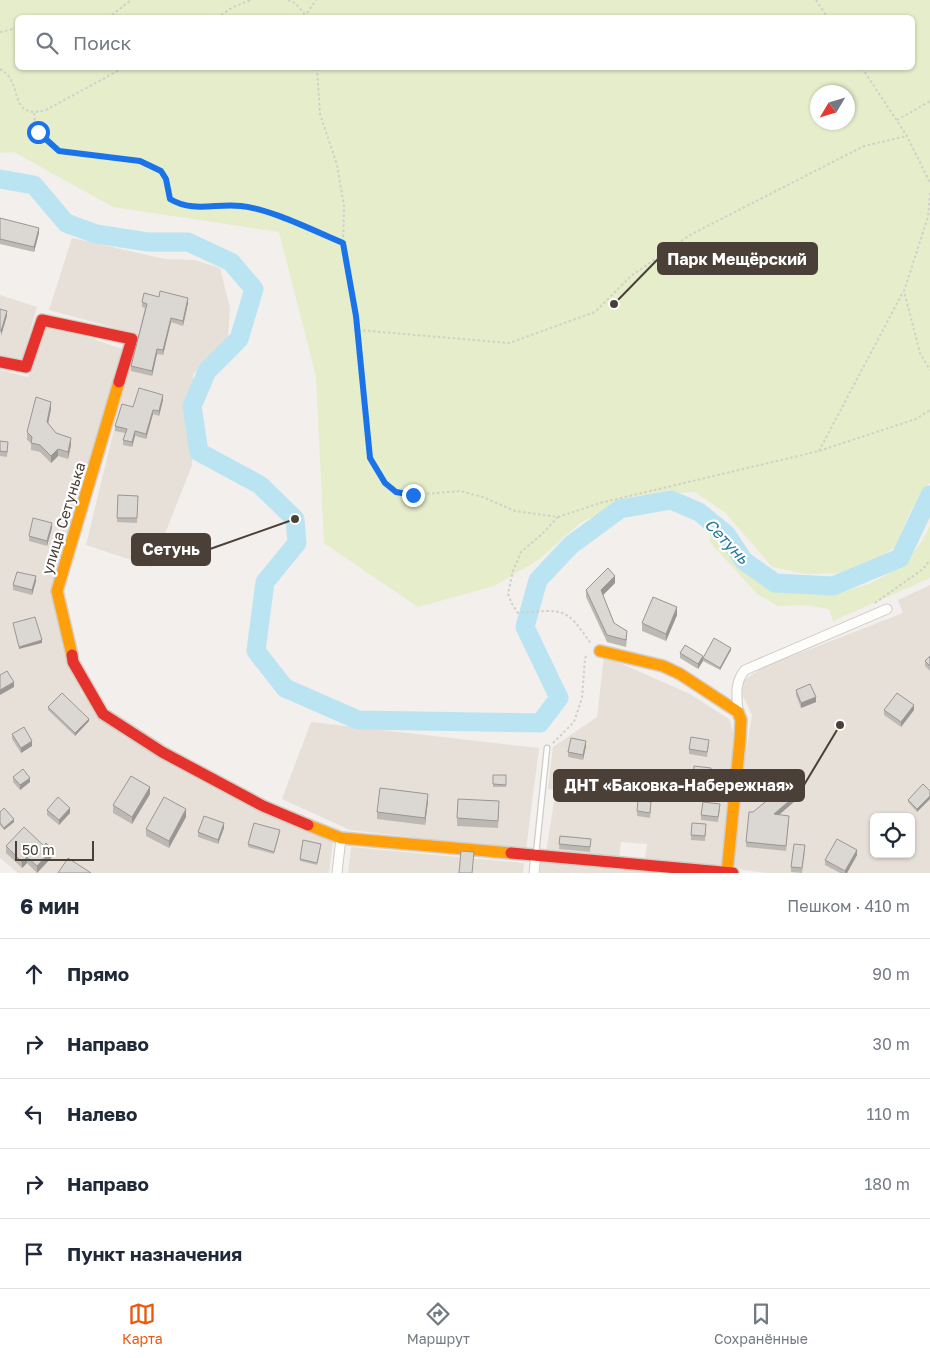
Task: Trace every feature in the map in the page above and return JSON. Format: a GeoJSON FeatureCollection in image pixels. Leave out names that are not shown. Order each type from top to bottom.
{"type":"FeatureCollection","features":[{"type":"Feature","properties":{"kind":"street","name":"улица Сетунька"},"geometry":{"type":"LineString","coordinates":[[0,362],[26,367],[42,320],[132,338],[57,591],[73,662],[103,714],[162,752],[263,806],[341,838]]}},
{"type":"Feature","properties":{"kind":"street"},"geometry":{"type":"LineString","coordinates":[[337,873],[341,838],[726,873],[740,740],[741,720],[738,712],[736,686],[739,677],[745,670],[887,609]]}},
{"type":"Feature","properties":{"kind":"street"},"geometry":{"type":"LineString","coordinates":[[597,649],[663,666],[680,674],[738,712]]}},
{"type":"Feature","properties":{"kind":"street"},"geometry":{"type":"LineString","coordinates":[[534,873],[536,855]]}},
{"type":"Feature","properties":{"kind":"lane"},"geometry":{"type":"LineString","coordinates":[[536,855],[547,748]]}},
{"type":"Feature","properties":{"kind":"path"},"geometry":{"type":"LineString","coordinates":[[112,15],[131,0]]}},
{"type":"Feature","properties":{"kind":"path"},"geometry":{"type":"LineString","coordinates":[[221,15],[233,7],[251,0]]}},
{"type":"Feature","properties":{"kind":"path"},"geometry":{"type":"LineString","coordinates":[[288,0],[307,13],[316,0]]}},
{"type":"Feature","properties":{"kind":"path"},"geometry":{"type":"LineString","coordinates":[[816,0],[826,15]]}},
{"type":"Feature","properties":{"kind":"path"},"geometry":{"type":"LineString","coordinates":[[0,32],[15,29]]}},
{"type":"Feature","properties":{"kind":"path"},"geometry":{"type":"LineString","coordinates":[[0,69],[10,76],[17,101],[24,109],[34,113],[46,110],[118,70]]}},
{"type":"Feature","properties":{"kind":"path"},"geometry":{"type":"LineString","coordinates":[[317,70],[320,114],[337,165],[344,206],[343,243],[358,330],[370,458],[385,483],[396,492],[413,495],[460,491],[483,497],[515,511],[558,517],[600,503],[819,451],[916,418],[930,410]]}},
{"type":"Feature","properties":{"kind":"path"},"geometry":{"type":"LineString","coordinates":[[863,70],[898,120],[930,183]]}},
{"type":"Feature","properties":{"kind":"path"},"geometry":{"type":"LineString","coordinates":[[898,120],[930,101]]}},
{"type":"Feature","properties":{"kind":"path"},"geometry":{"type":"LineString","coordinates":[[34,113],[38,132],[59,151],[140,161],[161,171],[166,179],[170,199],[179,205],[191,208],[241,206],[275,216],[343,243]]}},
{"type":"Feature","properties":{"kind":"path"},"geometry":{"type":"LineString","coordinates":[[358,330],[509,343],[595,312],[631,276],[690,235],[864,146],[907,136]]}},
{"type":"Feature","properties":{"kind":"path"},"geometry":{"type":"LineString","coordinates":[[819,451],[904,291],[928,217],[930,193]]}},
{"type":"Feature","properties":{"kind":"path"},"geometry":{"type":"LineString","coordinates":[[904,291],[920,353],[930,370]]}},
{"type":"Feature","properties":{"kind":"path"},"geometry":{"type":"LineString","coordinates":[[547,748],[574,722],[582,698],[585,658],[597,649],[572,617],[561,610],[518,613],[508,594],[513,571],[521,552],[558,517]]}},
{"type":"Feature","properties":{"kind":"path"},"geometry":{"type":"LineString","coordinates":[[872,605],[924,569],[930,560]]}},
{"type":"Feature","properties":{"kind":"shaded area"},"geometry":{"type":"Polygon","coordinates":[[[72,238],[165,259],[195,260],[220,268],[230,308],[228,339],[193,374],[192,465],[152,567],[86,545],[137,334],[49,310],[72,238]]]}},
{"type":"Feature","properties":{"kind":"shaded area"},"geometry":{"type":"Polygon","coordinates":[[[0,295],[37,307],[21,362],[0,356],[0,295]]]}},
{"type":"Feature","properties":{"kind":"shaded area"},"geometry":{"type":"Polygon","coordinates":[[[45,322],[122,349],[55,591],[81,693],[124,737],[333,841],[329,873],[18,873],[0,858],[0,370],[28,377],[45,322]]]}},
{"type":"Feature","properties":{"kind":"shaded area"},"geometry":{"type":"Polygon","coordinates":[[[930,585],[930,873],[768,873],[743,870],[734,865],[743,772],[752,715],[742,694],[742,681],[764,667],[903,613],[898,600],[930,585]]]}},
{"type":"Feature","properties":{"kind":"shaded area"},"geometry":{"type":"Polygon","coordinates":[[[604,656],[690,694],[729,719],[736,742],[722,867],[645,859],[647,844],[621,842],[619,858],[546,852],[556,790],[548,789],[553,747],[597,717],[604,656]]]}},
{"type":"Feature","properties":{"kind":"shaded area"},"geometry":{"type":"Polygon","coordinates":[[[311,722],[539,748],[526,850],[350,830],[282,799],[311,722]]]}},
{"type":"Feature","properties":{"kind":"shaded area"},"geometry":{"type":"Polygon","coordinates":[[[351,847],[524,863],[523,873],[348,873],[351,847]]]}},
{"type":"Feature","properties":{"kind":"shaded area"},"geometry":{"type":"Polygon","coordinates":[[[541,862],[667,873],[540,873],[541,862]]]}},
{"type":"Feature","properties":{"kind":"green space"},"geometry":{"type":"Polygon","coordinates":[[[0,0],[930,0],[930,483],[925,487],[910,512],[896,546],[871,564],[843,573],[806,574],[772,567],[726,513],[695,492],[635,496],[580,523],[538,560],[494,586],[418,607],[324,543],[316,376],[279,232],[113,207],[14,152],[0,153],[0,0]]]}},
{"type":"Feature","properties":{"kind":"green space"},"geometry":{"type":"Polygon","coordinates":[[[930,525],[930,578],[833,621],[829,609],[806,605],[778,606],[757,594],[710,542],[710,530],[756,576],[772,586],[829,593],[860,587],[889,573],[902,564],[913,552],[923,540],[930,525]]]}},
{"type":"Feature","properties":{"kind":"building"},"geometry":{"type":"Polygon","coordinates":[[[0,218],[39,228],[34,247],[0,239],[0,218]]]}},
{"type":"Feature","properties":{"kind":"building"},"geometry":{"type":"Polygon","coordinates":[[[160,291],[188,298],[183,321],[171,318],[163,350],[157,349],[152,371],[131,366],[147,304],[142,302],[144,293],[159,297],[160,291]]]}},
{"type":"Feature","properties":{"kind":"building"},"geometry":{"type":"Polygon","coordinates":[[[0,309],[7,311],[1,331],[0,331],[0,309]]]}},
{"type":"Feature","properties":{"kind":"building"},"geometry":{"type":"Polygon","coordinates":[[[139,388],[163,395],[159,411],[153,410],[146,434],[135,431],[132,442],[123,440],[127,429],[115,426],[122,404],[133,407],[139,388]]]}},
{"type":"Feature","properties":{"kind":"building"},"geometry":{"type":"Polygon","coordinates":[[[36,397],[51,402],[47,422],[56,433],[71,438],[68,452],[58,449],[51,456],[40,445],[31,443],[32,437],[27,432],[36,397]]]}},
{"type":"Feature","properties":{"kind":"building"},"geometry":{"type":"Polygon","coordinates":[[[0,441],[8,442],[7,452],[0,451],[0,441]]]}},
{"type":"Feature","properties":{"kind":"building"},"geometry":{"type":"Polygon","coordinates":[[[118,495],[138,496],[137,518],[117,518],[118,495]]]}},
{"type":"Feature","properties":{"kind":"building"},"geometry":{"type":"Polygon","coordinates":[[[33,518],[52,523],[47,541],[29,536],[33,518]]]}},
{"type":"Feature","properties":{"kind":"building"},"geometry":{"type":"Polygon","coordinates":[[[608,568],[615,576],[601,590],[614,623],[627,631],[626,640],[607,635],[586,590],[608,568]]]}},
{"type":"Feature","properties":{"kind":"building"},"geometry":{"type":"Polygon","coordinates":[[[17,572],[36,576],[32,590],[13,585],[17,572]]]}},
{"type":"Feature","properties":{"kind":"building"},"geometry":{"type":"Polygon","coordinates":[[[653,597],[677,607],[666,634],[642,623],[653,597]]]}},
{"type":"Feature","properties":{"kind":"building"},"geometry":{"type":"Polygon","coordinates":[[[35,617],[42,640],[19,647],[13,623],[35,617]]]}},
{"type":"Feature","properties":{"kind":"building"},"geometry":{"type":"Polygon","coordinates":[[[714,638],[731,648],[720,668],[703,658],[714,638]]]}},
{"type":"Feature","properties":{"kind":"building"},"geometry":{"type":"Polygon","coordinates":[[[685,645],[703,656],[698,664],[680,653],[685,645]]]}},
{"type":"Feature","properties":{"kind":"building"},"geometry":{"type":"Polygon","coordinates":[[[930,656],[930,666],[925,661],[930,656]]]}},
{"type":"Feature","properties":{"kind":"building"},"geometry":{"type":"Polygon","coordinates":[[[7,671],[14,682],[0,690],[0,675],[7,671]]]}},
{"type":"Feature","properties":{"kind":"building"},"geometry":{"type":"Polygon","coordinates":[[[810,684],[816,697],[801,703],[796,690],[810,684]]]}},
{"type":"Feature","properties":{"kind":"building"},"geometry":{"type":"Polygon","coordinates":[[[62,693],[89,719],[75,733],[48,707],[62,693]]]}},
{"type":"Feature","properties":{"kind":"building"},"geometry":{"type":"Polygon","coordinates":[[[897,693],[914,705],[901,722],[884,710],[897,693]]]}},
{"type":"Feature","properties":{"kind":"building"},"geometry":{"type":"Polygon","coordinates":[[[24,727],[32,741],[21,748],[12,734],[24,727]]]}},
{"type":"Feature","properties":{"kind":"building"},"geometry":{"type":"Polygon","coordinates":[[[691,737],[709,740],[707,752],[689,749],[691,737]]]}},
{"type":"Feature","properties":{"kind":"building"},"geometry":{"type":"Polygon","coordinates":[[[571,738],[586,741],[583,755],[568,752],[571,738]]]}},
{"type":"Feature","properties":{"kind":"building"},"geometry":{"type":"Polygon","coordinates":[[[694,766],[711,768],[708,789],[691,786],[694,766]]]}},
{"type":"Feature","properties":{"kind":"building"},"geometry":{"type":"Polygon","coordinates":[[[23,769],[30,778],[20,785],[13,777],[23,769]]]}},
{"type":"Feature","properties":{"kind":"building"},"geometry":{"type":"Polygon","coordinates":[[[493,775],[506,775],[506,785],[493,784],[493,775]]]}},
{"type":"Feature","properties":{"kind":"building"},"geometry":{"type":"Polygon","coordinates":[[[131,776],[150,787],[132,817],[113,805],[131,776]]]}},
{"type":"Feature","properties":{"kind":"building"},"geometry":{"type":"Polygon","coordinates":[[[923,784],[930,791],[930,796],[917,809],[908,800],[923,784]]]}},
{"type":"Feature","properties":{"kind":"building"},"geometry":{"type":"Polygon","coordinates":[[[786,785],[795,796],[774,814],[789,816],[786,846],[746,842],[749,812],[753,812],[786,785]]]}},
{"type":"Feature","properties":{"kind":"building"},"geometry":{"type":"Polygon","coordinates":[[[380,788],[428,794],[425,818],[377,812],[380,788]]]}},
{"type":"Feature","properties":{"kind":"building"},"geometry":{"type":"Polygon","coordinates":[[[58,797],[70,808],[59,820],[47,810],[58,797]]]}},
{"type":"Feature","properties":{"kind":"building"},"geometry":{"type":"Polygon","coordinates":[[[164,797],[186,809],[169,841],[146,829],[164,797]]]}},
{"type":"Feature","properties":{"kind":"building"},"geometry":{"type":"Polygon","coordinates":[[[458,799],[499,801],[498,821],[457,818],[458,799]]]}},
{"type":"Feature","properties":{"kind":"building"},"geometry":{"type":"Polygon","coordinates":[[[638,800],[651,802],[650,813],[637,811],[638,800]]]}},
{"type":"Feature","properties":{"kind":"building"},"geometry":{"type":"Polygon","coordinates":[[[703,802],[720,804],[718,817],[701,815],[703,802]]]}},
{"type":"Feature","properties":{"kind":"building"},"geometry":{"type":"Polygon","coordinates":[[[4,808],[14,819],[4,828],[0,823],[0,812],[4,808]]]}},
{"type":"Feature","properties":{"kind":"building"},"geometry":{"type":"Polygon","coordinates":[[[204,816],[224,823],[218,840],[198,832],[204,816]]]}},
{"type":"Feature","properties":{"kind":"building"},"geometry":{"type":"Polygon","coordinates":[[[254,823],[280,830],[274,852],[248,844],[254,823]]]}},
{"type":"Feature","properties":{"kind":"building"},"geometry":{"type":"Polygon","coordinates":[[[692,823],[706,824],[705,836],[691,835],[692,823]]]}},
{"type":"Feature","properties":{"kind":"building"},"geometry":{"type":"Polygon","coordinates":[[[24,827],[44,846],[46,843],[52,850],[37,866],[27,857],[22,862],[6,846],[24,827]]]}},
{"type":"Feature","properties":{"kind":"building"},"geometry":{"type":"Polygon","coordinates":[[[560,836],[591,839],[590,847],[559,844],[560,836]]]}},
{"type":"Feature","properties":{"kind":"building"},"geometry":{"type":"Polygon","coordinates":[[[837,839],[857,850],[845,871],[825,860],[837,839]]]}},
{"type":"Feature","properties":{"kind":"building"},"geometry":{"type":"Polygon","coordinates":[[[303,840],[321,844],[317,863],[300,859],[303,840]]]}},
{"type":"Feature","properties":{"kind":"building"},"geometry":{"type":"Polygon","coordinates":[[[794,844],[805,845],[802,868],[791,867],[794,844]]]}},
{"type":"Feature","properties":{"kind":"building"},"geometry":{"type":"Polygon","coordinates":[[[461,851],[474,852],[472,873],[459,873],[461,851]]]}},
{"type":"Feature","properties":{"kind":"building"},"geometry":{"type":"Polygon","coordinates":[[[68,858],[91,873],[58,873],[68,858]]]}},
{"type":"Feature","properties":{"kind":"waterway","name":"Сетунь"},"geometry":{"type":"LineString","coordinates":[[0,179],[34,185],[66,223],[96,234],[148,242],[188,242],[231,262],[254,289],[239,339],[207,371],[192,406],[199,452],[260,485],[295,519],[297,543],[265,582],[256,651],[285,688],[358,720],[540,723],[559,698],[525,627],[538,580],[571,545],[620,509],[671,500],[699,512],[726,534],[744,561],[775,583],[833,586],[900,558],[930,495]]}},
{"type":"Feature","properties":{"kind":"traffic: slow"},"geometry":{"type":"LineString","coordinates":[[72,655],[57,591],[119,382]]}},
{"type":"Feature","properties":{"kind":"traffic: slow"},"geometry":{"type":"LineString","coordinates":[[600,651],[663,666],[680,674],[738,712],[741,720],[740,740],[727,873]]}},
{"type":"Feature","properties":{"kind":"traffic: slow"},"geometry":{"type":"LineString","coordinates":[[308,825],[341,838],[511,853]]}},
{"type":"Feature","properties":{"kind":"traffic: jam"},"geometry":{"type":"LineString","coordinates":[[0,362],[26,367],[42,320],[132,339],[119,382]]}},
{"type":"Feature","properties":{"kind":"traffic: jam"},"geometry":{"type":"LineString","coordinates":[[72,655],[73,662],[103,714],[162,752],[263,806],[308,825]]}},
{"type":"Feature","properties":{"kind":"traffic: jam"},"geometry":{"type":"LineString","coordinates":[[511,853],[733,873]]}},
{"type":"Feature","properties":{"kind":"place","name":"Парк Мещёрский"},"geometry":{"type":"Point","coordinates":[614,304]}},
{"type":"Feature","properties":{"kind":"place","name":"Сетунь"},"geometry":{"type":"Point","coordinates":[295,519]}},
{"type":"Feature","properties":{"kind":"place","name":"ДНТ «Баковка-Набережная»"},"geometry":{"type":"Point","coordinates":[840,725]}},
{"type":"Feature","properties":{"kind":"route"},"geometry":{"type":"LineString","coordinates":[[38,132],[59,151],[140,161],[161,171],[166,179],[170,199],[179,205],[191,208],[241,206],[275,216],[343,243],[356,316],[370,458],[375,470],[385,483],[396,492],[413,495]]}}]}
